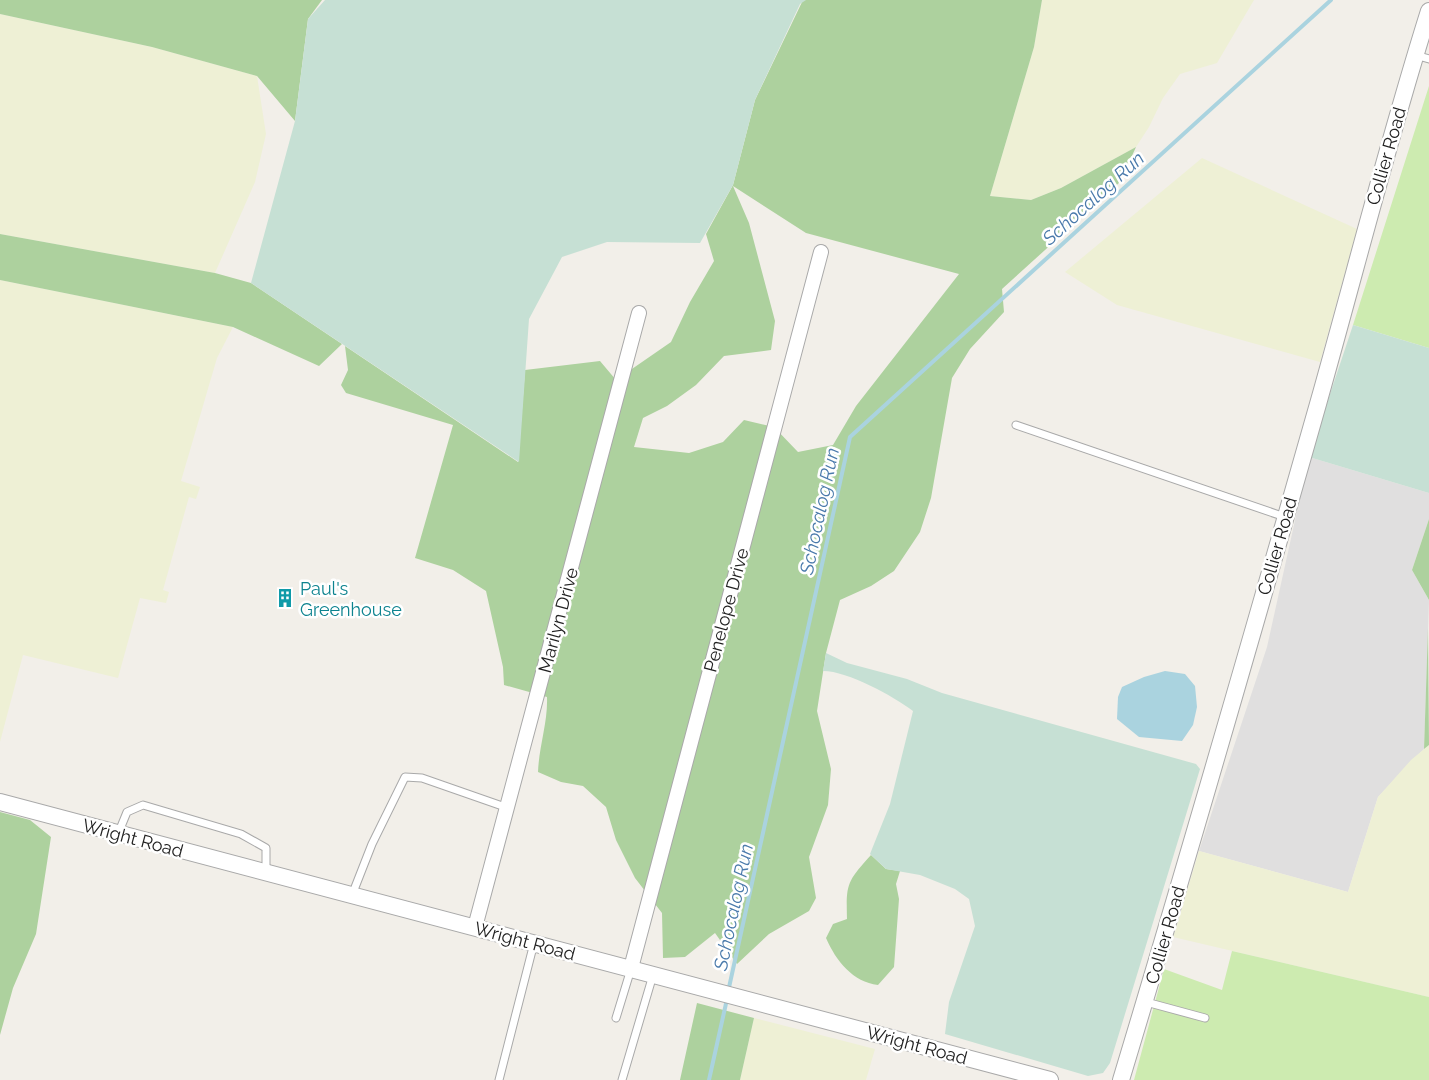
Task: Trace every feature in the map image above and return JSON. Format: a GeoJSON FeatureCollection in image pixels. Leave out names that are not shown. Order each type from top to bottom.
{"type":"FeatureCollection","features":[{"type":"Feature","properties":{"kind":"street","name":"Collier Road"},"geometry":{"type":"LineString","coordinates":[[1122,1080],[1285,517],[1422,57],[1429,11]]}},
{"type":"Feature","properties":{"kind":"street","name":"Penelope Drive"},"geometry":{"type":"LineString","coordinates":[[631,968],[821,252]]}},
{"type":"Feature","properties":{"kind":"street","name":"Marilyn Drive"},"geometry":{"type":"LineString","coordinates":[[475,927],[639,313]]}},
{"type":"Feature","properties":{"kind":"street","name":"Wright Road"},"geometry":{"type":"LineString","coordinates":[[0,802],[1050,1080]]}},
{"type":"Feature","properties":{"kind":"lane"},"geometry":{"type":"LineString","coordinates":[[1016,425],[1285,517]]}},
{"type":"Feature","properties":{"kind":"lane"},"geometry":{"type":"LineString","coordinates":[[352,895],[372,844],[405,777],[422,778],[508,808]]}},
{"type":"Feature","properties":{"kind":"lane"},"geometry":{"type":"LineString","coordinates":[[117,834],[128,812],[143,805],[241,834],[266,848],[266,873]]}},
{"type":"Feature","properties":{"kind":"lane"},"geometry":{"type":"LineString","coordinates":[[499,1080],[535,943]]}},
{"type":"Feature","properties":{"kind":"lane"},"geometry":{"type":"LineString","coordinates":[[616,1018],[631,968]]}},
{"type":"Feature","properties":{"kind":"lane"},"geometry":{"type":"LineString","coordinates":[[622,1080],[653,974]]}},
{"type":"Feature","properties":{"kind":"lane"},"geometry":{"type":"LineString","coordinates":[[1145,1002],[1205,1018]]}},
{"type":"Feature","properties":{"kind":"shaded area"},"geometry":{"type":"Polygon","coordinates":[[[1309,457],[1429,493],[1429,519],[1412,570],[1429,600],[1424,749],[1378,797],[1348,892],[1199,851],[1267,647],[1309,457]]]}},
{"type":"Feature","properties":{"kind":"green space"},"geometry":{"type":"Polygon","coordinates":[[[0,0],[322,0],[308,19],[295,121],[257,76],[152,47],[0,14],[0,0]]]}},
{"type":"Feature","properties":{"kind":"green space"},"geometry":{"type":"Polygon","coordinates":[[[325,0],[806,0],[800,4],[755,100],[733,185],[700,243],[607,242],[562,257],[529,319],[519,462],[251,283],[295,121],[308,19],[325,0]]]}},
{"type":"Feature","properties":{"kind":"green space"},"geometry":{"type":"Polygon","coordinates":[[[803,0],[1042,0],[1034,47],[990,196],[1031,200],[1061,188],[1136,147],[1120,182],[1002,289],[1004,312],[970,349],[952,378],[931,498],[920,532],[894,571],[871,586],[840,600],[826,653],[817,711],[831,769],[828,805],[809,857],[816,898],[809,911],[769,934],[737,964],[715,933],[685,957],[663,958],[662,913],[635,878],[616,840],[606,807],[583,786],[561,782],[538,772],[547,697],[504,685],[503,667],[486,591],[453,570],[415,558],[453,425],[346,393],[341,385],[348,370],[345,346],[518,462],[525,370],[600,361],[616,380],[671,342],[690,302],[714,261],[706,234],[733,185],[755,100],[803,0]],[[733,186],[749,223],[775,321],[771,350],[724,356],[696,385],[667,406],[643,418],[634,447],[689,453],[723,442],[744,420],[774,427],[798,452],[833,445],[856,406],[959,274],[806,233],[733,186]]]}},
{"type":"Feature","properties":{"kind":"green space"},"geometry":{"type":"Polygon","coordinates":[[[1042,0],[1254,0],[1217,63],[1180,74],[1163,98],[1149,127],[1136,147],[1061,188],[1031,200],[990,196],[1034,47],[1042,0]]]}},
{"type":"Feature","properties":{"kind":"green space"},"geometry":{"type":"Polygon","coordinates":[[[0,14],[152,47],[257,76],[266,134],[255,182],[215,273],[0,234],[0,14]]]}},
{"type":"Feature","properties":{"kind":"green space"},"geometry":{"type":"Polygon","coordinates":[[[1429,86],[1429,348],[1353,325],[1429,86]]]}},
{"type":"Feature","properties":{"kind":"green space"},"geometry":{"type":"Polygon","coordinates":[[[1202,158],[1357,229],[1320,362],[1117,305],[1065,272],[1202,158]]]}},
{"type":"Feature","properties":{"kind":"green space"},"geometry":{"type":"Polygon","coordinates":[[[0,234],[215,273],[251,283],[342,344],[319,366],[233,327],[0,280],[0,234]]]}},
{"type":"Feature","properties":{"kind":"green space"},"geometry":{"type":"Polygon","coordinates":[[[0,280],[233,327],[217,358],[181,481],[200,487],[196,499],[189,497],[163,590],[169,592],[166,603],[140,598],[118,678],[23,655],[0,742],[0,280]]]}},
{"type":"Feature","properties":{"kind":"green space"},"geometry":{"type":"Polygon","coordinates":[[[1353,325],[1429,348],[1429,493],[1309,457],[1353,325]]]}},
{"type":"Feature","properties":{"kind":"green space"},"geometry":{"type":"Polygon","coordinates":[[[1429,519],[1429,600],[1412,570],[1429,519]]]}},
{"type":"Feature","properties":{"kind":"green space"},"geometry":{"type":"Polygon","coordinates":[[[1428,628],[1429,745],[1424,749],[1428,628]]]}},
{"type":"Feature","properties":{"kind":"green space"},"geometry":{"type":"Polygon","coordinates":[[[826,653],[847,663],[907,679],[942,693],[1196,764],[1200,769],[1110,1063],[1103,1073],[1088,1076],[945,1034],[949,1002],[975,926],[969,899],[955,889],[920,875],[886,869],[870,854],[890,804],[913,711],[894,698],[857,680],[845,675],[823,671],[826,653]]]}},
{"type":"Feature","properties":{"kind":"green space"},"geometry":{"type":"Polygon","coordinates":[[[1429,745],[1429,997],[1173,937],[1199,851],[1348,892],[1378,797],[1411,760],[1429,745]]]}},
{"type":"Feature","properties":{"kind":"green space"},"geometry":{"type":"Polygon","coordinates":[[[0,812],[30,820],[51,837],[36,934],[13,988],[0,1035],[0,812]]]}},
{"type":"Feature","properties":{"kind":"green space"},"geometry":{"type":"Polygon","coordinates":[[[871,855],[886,869],[900,871],[896,884],[899,899],[894,967],[878,985],[861,980],[846,969],[835,955],[826,938],[833,924],[847,919],[847,898],[850,884],[857,871],[871,855]]]}},
{"type":"Feature","properties":{"kind":"green space"},"geometry":{"type":"Polygon","coordinates":[[[1232,951],[1429,997],[1429,1080],[1134,1080],[1164,969],[1222,990],[1232,951]]]}},
{"type":"Feature","properties":{"kind":"green space"},"geometry":{"type":"Polygon","coordinates":[[[697,1003],[754,1018],[740,1080],[680,1080],[697,1003]]]}},
{"type":"Feature","properties":{"kind":"green space"},"geometry":{"type":"Polygon","coordinates":[[[754,1018],[875,1049],[866,1080],[740,1080],[754,1018]]]}},
{"type":"Feature","properties":{"kind":"water"},"geometry":{"type":"Polygon","coordinates":[[[1165,671],[1185,674],[1195,686],[1197,707],[1193,725],[1182,741],[1139,737],[1117,719],[1118,697],[1122,687],[1144,677],[1165,671]]]}},
{"type":"Feature","properties":{"kind":"waterway","name":"Schocalog Run"},"geometry":{"type":"LineString","coordinates":[[728,992],[850,437],[1331,0]]}},
{"type":"Feature","properties":{"kind":"waterway","name":"Schocalog Run"},"geometry":{"type":"LineString","coordinates":[[709,1080],[727,999]]}},
{"type":"Feature","properties":{"kind":"place","name":"Paul's Greenhouse"},"geometry":{"type":"Point","coordinates":[285,598]}}]}
